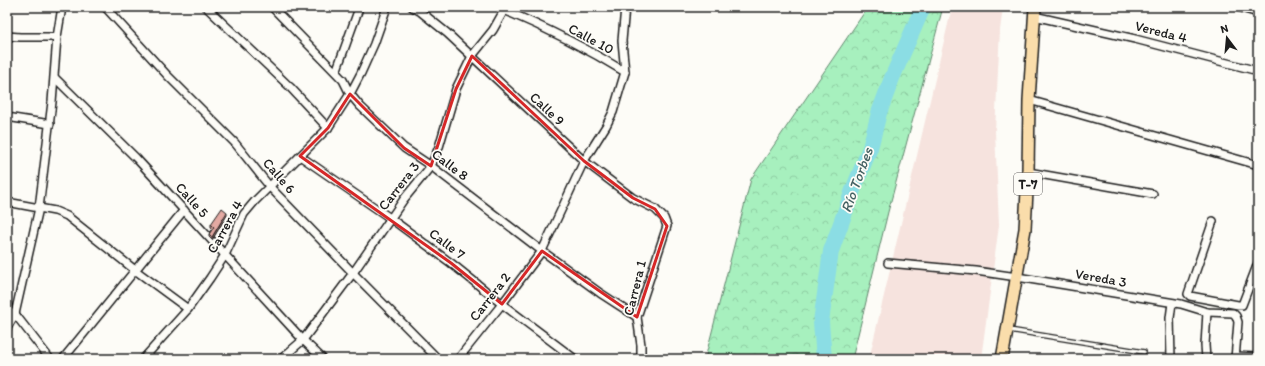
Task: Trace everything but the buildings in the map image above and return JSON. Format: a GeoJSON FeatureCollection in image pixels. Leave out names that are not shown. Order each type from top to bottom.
{"type":"FeatureCollection","features":[{"type":"Feature","properties":{"kind":"main road","name":"T-7"},"geometry":{"type":"LineString","coordinates":[[1002,359],[1025,229],[1028,172],[1029,100],[1035,12]]}},
{"type":"Feature","properties":{"kind":"street"},"geometry":{"type":"LineString","coordinates":[[7,328],[15,314],[39,208],[50,124],[56,37],[62,7]]}},
{"type":"Feature","properties":{"kind":"street","name":"Calle 6"},"geometry":{"type":"LineString","coordinates":[[105,7],[167,75],[235,143],[270,187],[438,359]]}},
{"type":"Feature","properties":{"kind":"street"},"geometry":{"type":"LineString","coordinates":[[206,7],[290,87],[328,128]]}},
{"type":"Feature","properties":{"kind":"street","name":"Calle 8"},"geometry":{"type":"LineString","coordinates":[[272,7],[336,72],[343,80],[350,94],[360,106],[404,148],[431,166],[542,251],[600,293],[637,317]]}},
{"type":"Feature","properties":{"kind":"street","name":"Carrera 4"},"geometry":{"type":"LineString","coordinates":[[143,359],[188,308],[224,255],[244,214],[255,201],[328,128],[350,94],[374,44],[387,7]]}},
{"type":"Feature","properties":{"kind":"street","name":"Calle 9"},"geometry":{"type":"LineString","coordinates":[[412,7],[421,12],[447,33],[584,161],[633,198],[655,209],[664,218],[667,226]]}},
{"type":"Feature","properties":{"kind":"street"},"geometry":{"type":"LineString","coordinates":[[625,7],[622,41],[625,72]]}},
{"type":"Feature","properties":{"kind":"street"},"geometry":{"type":"LineString","coordinates":[[1238,7],[1258,13]]}},
{"type":"Feature","properties":{"kind":"street","name":"Carrera 3"},"geometry":{"type":"LineString","coordinates":[[281,359],[303,340],[353,273],[390,218],[431,166],[439,147],[456,88],[472,56],[493,30],[505,9]]}},
{"type":"Feature","properties":{"kind":"street","name":"Calle 10"},"geometry":{"type":"LineString","coordinates":[[505,9],[625,72]]}},
{"type":"Feature","properties":{"kind":"street"},"geometry":{"type":"LineString","coordinates":[[336,72],[358,11]]}},
{"type":"Feature","properties":{"kind":"street","name":"Vereda 4"},"geometry":{"type":"LineString","coordinates":[[1035,12],[1258,71]]}},
{"type":"Feature","properties":{"kind":"street"},"geometry":{"type":"LineString","coordinates":[[7,36],[56,37]]}},
{"type":"Feature","properties":{"kind":"street","name":"Carrera 2"},"geometry":{"type":"LineString","coordinates":[[458,359],[542,251],[584,161],[613,112],[625,72]]}},
{"type":"Feature","properties":{"kind":"street","name":"Calle 5"},"geometry":{"type":"LineString","coordinates":[[54,78],[136,158],[303,340],[323,359]]}},
{"type":"Feature","properties":{"kind":"street"},"geometry":{"type":"LineString","coordinates":[[1029,100],[1258,165]]}},
{"type":"Feature","properties":{"kind":"street"},"geometry":{"type":"LineString","coordinates":[[7,117],[50,124]]}},
{"type":"Feature","properties":{"kind":"street","name":"Calle 7"},"geometry":{"type":"LineString","coordinates":[[300,156],[390,218],[451,263],[575,359]]}},
{"type":"Feature","properties":{"kind":"street"},"geometry":{"type":"LineString","coordinates":[[1028,172],[1153,194]]}},
{"type":"Feature","properties":{"kind":"street"},"geometry":{"type":"LineString","coordinates":[[7,202],[55,211],[67,216],[134,270],[188,308]]}},
{"type":"Feature","properties":{"kind":"street"},"geometry":{"type":"LineString","coordinates":[[63,359],[184,210]]}},
{"type":"Feature","properties":{"kind":"street"},"geometry":{"type":"LineString","coordinates":[[1213,221],[1188,294],[1190,296],[1242,305],[1258,263]]}},
{"type":"Feature","properties":{"kind":"street","name":"Carrera 1"},"geometry":{"type":"LineString","coordinates":[[641,359],[642,345],[637,317],[667,226]]}},
{"type":"Feature","properties":{"kind":"street","name":"Vereda 3"},"geometry":{"type":"LineString","coordinates":[[888,263],[976,271],[1181,304],[1207,312],[1233,313],[1238,322],[1235,358]]}},
{"type":"Feature","properties":{"kind":"street"},"geometry":{"type":"LineString","coordinates":[[1171,359],[1170,318],[1172,303]]}},
{"type":"Feature","properties":{"kind":"street"},"geometry":{"type":"LineString","coordinates":[[7,312],[15,314],[50,359]]}},
{"type":"Feature","properties":{"kind":"street"},"geometry":{"type":"LineString","coordinates":[[1206,359],[1205,345],[1207,312]]}},
{"type":"Feature","properties":{"kind":"street"},"geometry":{"type":"LineString","coordinates":[[1235,358],[1258,357]]}},
{"type":"Feature","properties":{"kind":"lane"},"geometry":{"type":"LineString","coordinates":[[1008,330],[1144,352]]}},
{"type":"Feature","properties":{"kind":"highlighted area"},"geometry":{"type":"Polygon","coordinates":[[[472,56],[584,161],[633,198],[655,209],[667,226],[637,317],[542,251],[502,304],[451,263],[300,156],[328,128],[350,94],[404,148],[431,166],[456,89],[472,56]]]}},
{"type":"Feature","properties":{"kind":"shaded area"},"geometry":{"type":"Polygon","coordinates":[[[952,7],[1003,7],[1000,30],[995,131],[999,225],[981,359],[869,359],[952,7]]]}},
{"type":"Feature","properties":{"kind":"green space"},"geometry":{"type":"Polygon","coordinates":[[[868,7],[943,7],[888,212],[852,359],[705,359],[751,179],[868,7]]]}},
{"type":"Feature","properties":{"kind":"waterway","name":"Río Torbes"},"geometry":{"type":"LineString","coordinates":[[824,359],[821,322],[831,251],[870,148],[879,113],[892,78],[923,7]]}}]}
